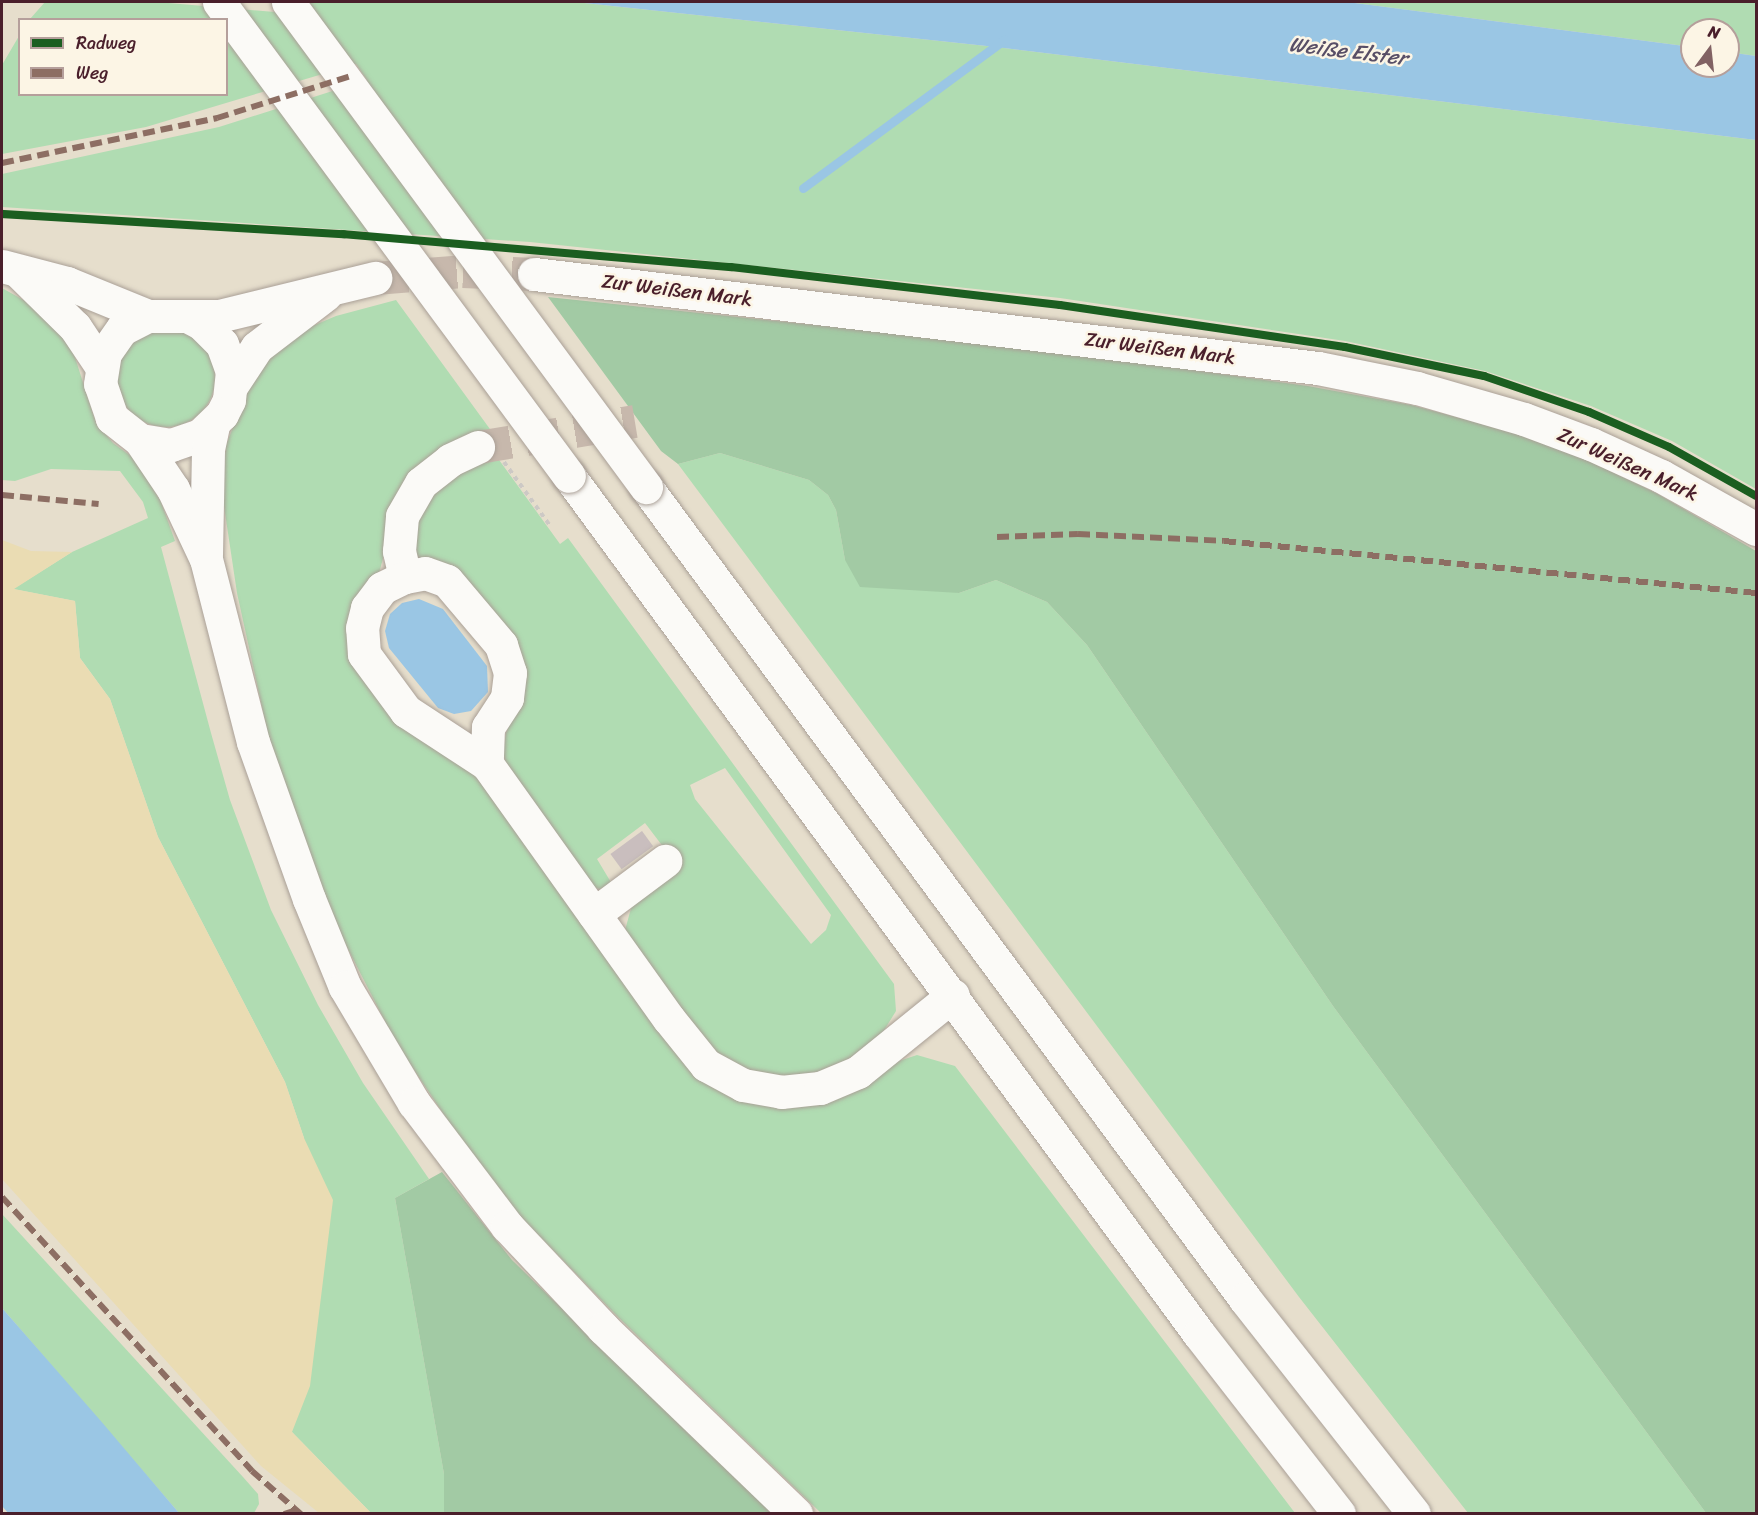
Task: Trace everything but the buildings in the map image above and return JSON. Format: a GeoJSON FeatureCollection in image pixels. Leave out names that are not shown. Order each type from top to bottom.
{"type":"FeatureCollection","features":[{"type":"Feature","properties":{"kind":"main road"},"geometry":{"type":"LineString","coordinates":[[219,2],[953,995],[1199,1334],[1339,1514]]}},
{"type":"Feature","properties":{"kind":"main road"},"geometry":{"type":"LineString","coordinates":[[288,2],[1245,1299],[1414,1514]]}},
{"type":"Feature","properties":{"kind":"main road"},"geometry":{"type":"LineString","coordinates":[[10,269],[67,283],[148,316]]}},
{"type":"Feature","properties":{"kind":"main road"},"geometry":{"type":"LineString","coordinates":[[10,269],[75,327],[101,366],[104,402],[112,418],[140,440],[173,489],[206,559],[253,742],[309,899],[345,987],[414,1103],[515,1235],[603,1328],[796,1514]]}},
{"type":"Feature","properties":{"kind":"main road","name":"Zur Weißen Mark"},"geometry":{"type":"LineString","coordinates":[[534,274],[1295,365],[1417,388],[1524,419],[1591,444],[1661,476],[1756,529]]}},
{"type":"Feature","properties":{"kind":"main road"},"geometry":{"type":"LineString","coordinates":[[101,366],[113,340],[123,329],[148,316],[162,313],[189,317],[219,316],[375,278]]}},
{"type":"Feature","properties":{"kind":"main road"},"geometry":{"type":"LineString","coordinates":[[140,440],[171,445],[200,435],[213,425],[222,414],[232,385],[257,347],[333,289]]}},
{"type":"Feature","properties":{"kind":"main road"},"geometry":{"type":"LineString","coordinates":[[189,317],[222,344],[232,371],[232,385]]}},
{"type":"Feature","properties":{"kind":"main road"},"geometry":{"type":"LineString","coordinates":[[206,559],[208,449],[213,425]]}},
{"type":"Feature","properties":{"kind":"main road"},"geometry":{"type":"LineString","coordinates":[[405,577],[399,551],[402,516],[421,483],[450,460],[478,447]]}},
{"type":"Feature","properties":{"kind":"main road"},"geometry":{"type":"LineString","coordinates":[[487,764],[488,727],[507,698],[510,673],[501,645],[447,581],[425,573],[405,577],[382,588],[367,608],[362,628],[364,654],[406,711],[487,764],[706,1065],[743,1085],[781,1092],[820,1088],[858,1072],[953,995]]}},
{"type":"Feature","properties":{"kind":"main road"},"geometry":{"type":"LineString","coordinates":[[594,914],[664,861]]}},
{"type":"Feature","properties":{"kind":"path"},"geometry":{"type":"LineString","coordinates":[[513,475],[551,527]]}},
{"type":"Feature","properties":{"kind":"green space"},"geometry":{"type":"Polygon","coordinates":[[[45,2],[157,2],[287,13],[293,2],[575,2],[996,47],[1756,140],[1756,489],[1672,441],[1591,406],[1485,371],[1345,341],[1060,298],[530,242],[2,207],[2,174],[219,127],[367,80],[356,64],[146,127],[2,154],[2,65],[18,38],[18,96],[228,96],[228,18],[31,18],[45,2]]]}},
{"type":"Feature","properties":{"kind":"green space"},"geometry":{"type":"Polygon","coordinates":[[[1347,2],[1756,2],[1756,56],[1740,54],[1740,18],[1680,18],[1680,45],[1347,2]]]}},
{"type":"Feature","properties":{"kind":"green space"},"geometry":{"type":"Polygon","coordinates":[[[2,288],[43,311],[71,345],[96,423],[113,443],[135,459],[161,502],[175,541],[161,547],[211,733],[230,800],[271,910],[318,1005],[363,1083],[429,1179],[395,1198],[444,1474],[444,1513],[371,1513],[292,1432],[304,1138],[285,1082],[158,837],[110,699],[80,658],[75,601],[13,589],[72,552],[148,518],[143,502],[120,471],[51,469],[15,481],[2,480],[2,288]]]}},
{"type":"Feature","properties":{"kind":"green space"},"geometry":{"type":"Polygon","coordinates":[[[548,297],[1034,348],[1308,386],[1411,405],[1523,435],[1585,459],[1656,493],[1756,551],[1756,1513],[1706,1513],[1333,1006],[1087,645],[1047,602],[996,580],[959,593],[860,587],[845,560],[836,510],[828,495],[809,480],[720,453],[678,464],[661,451],[548,297]]]}},
{"type":"Feature","properties":{"kind":"green space"},"geometry":{"type":"Polygon","coordinates":[[[396,300],[495,436],[448,449],[396,510],[378,577],[350,642],[479,771],[692,1071],[712,1087],[743,1101],[858,1088],[899,1061],[917,1055],[955,1066],[1295,1513],[821,1513],[617,1316],[521,1217],[463,1143],[396,1043],[321,896],[269,739],[237,593],[222,493],[226,445],[253,377],[274,350],[303,330],[336,316],[396,300]]]}},
{"type":"Feature","properties":{"kind":"green space"},"geometry":{"type":"Polygon","coordinates":[[[156,329],[176,329],[201,343],[212,359],[215,378],[212,397],[201,413],[176,427],[156,427],[139,419],[125,405],[117,388],[117,368],[125,351],[139,337],[156,329]]]}},
{"type":"Feature","properties":{"kind":"green space"},"geometry":{"type":"Polygon","coordinates":[[[494,453],[560,544],[568,538],[894,984],[896,1011],[875,1045],[843,1067],[782,1081],[747,1072],[715,1054],[624,934],[633,901],[680,869],[645,823],[597,859],[612,884],[600,889],[588,886],[507,770],[503,751],[506,733],[524,687],[417,557],[410,535],[428,493],[457,468],[494,453]],[[725,768],[690,785],[695,799],[811,944],[826,930],[831,915],[725,768]]]}},
{"type":"Feature","properties":{"kind":"green space"},"geometry":{"type":"Polygon","coordinates":[[[720,453],[809,480],[828,495],[836,510],[845,560],[959,593],[996,580],[1047,602],[1087,645],[1333,1006],[1706,1513],[1468,1513],[1299,1297],[678,464],[720,453]]]}},
{"type":"Feature","properties":{"kind":"green space"},"geometry":{"type":"Polygon","coordinates":[[[442,1172],[512,1260],[772,1513],[444,1513],[444,1474],[395,1198],[442,1172]]]}},
{"type":"Feature","properties":{"kind":"green space"},"geometry":{"type":"Polygon","coordinates":[[[2,1214],[258,1494],[259,1504],[254,1513],[179,1513],[2,1308],[2,1214]]]}},
{"type":"Feature","properties":{"kind":"sand"},"geometry":{"type":"Polygon","coordinates":[[[2,540],[31,551],[72,552],[14,589],[75,601],[80,658],[110,699],[158,837],[285,1082],[304,1138],[333,1200],[310,1386],[292,1432],[371,1513],[319,1513],[261,1466],[2,1179],[2,540]]]}},
{"type":"Feature","properties":{"kind":"water","name":"Weiße Elster"},"geometry":{"type":"Polygon","coordinates":[[[575,2],[1347,2],[1680,45],[1680,78],[1740,78],[1740,54],[1756,56],[1756,140],[996,47],[575,2]]]}},
{"type":"Feature","properties":{"kind":"water"},"geometry":{"type":"Polygon","coordinates":[[[419,599],[443,609],[487,666],[488,692],[471,711],[454,714],[438,708],[389,648],[385,631],[390,614],[402,603],[419,599]]]}},
{"type":"Feature","properties":{"kind":"water"},"geometry":{"type":"Polygon","coordinates":[[[2,1308],[179,1513],[9,1514],[2,1506],[2,1308]]]}},
{"type":"Feature","properties":{"kind":"waterway"},"geometry":{"type":"LineString","coordinates":[[803,188],[1004,40]]}},
{"type":"Feature","properties":{"kind":"tunnel"},"geometry":{"type":"LineString","coordinates":[[375,278],[463,271],[534,274]]}},
{"type":"Feature","properties":{"kind":"tunnel"},"geometry":{"type":"LineString","coordinates":[[478,447],[635,421]]}},
{"type":"Feature","properties":{"kind":"marked path"},"geometry":{"type":"LineString","coordinates":[[2,163],[217,118],[354,75]]}},
{"type":"Feature","properties":{"kind":"marked path"},"geometry":{"type":"LineString","coordinates":[[2,495],[99,504]]}},
{"type":"Feature","properties":{"kind":"marked path"},"geometry":{"type":"LineString","coordinates":[[997,537],[1078,534],[1224,541],[1756,593]]}},
{"type":"Feature","properties":{"kind":"marked path"},"geometry":{"type":"LineString","coordinates":[[2,1197],[252,1471],[301,1514]]}},
{"type":"Feature","properties":{"kind":"marked path"},"geometry":{"type":"LineString","coordinates":[[284,1514],[296,1510]]}},
{"type":"Feature","properties":{"kind":"cycle path"},"geometry":{"type":"LineString","coordinates":[[2,214],[343,234],[731,267],[1060,305],[1345,347],[1484,376],[1589,412],[1669,447],[1756,496]]}}]}
